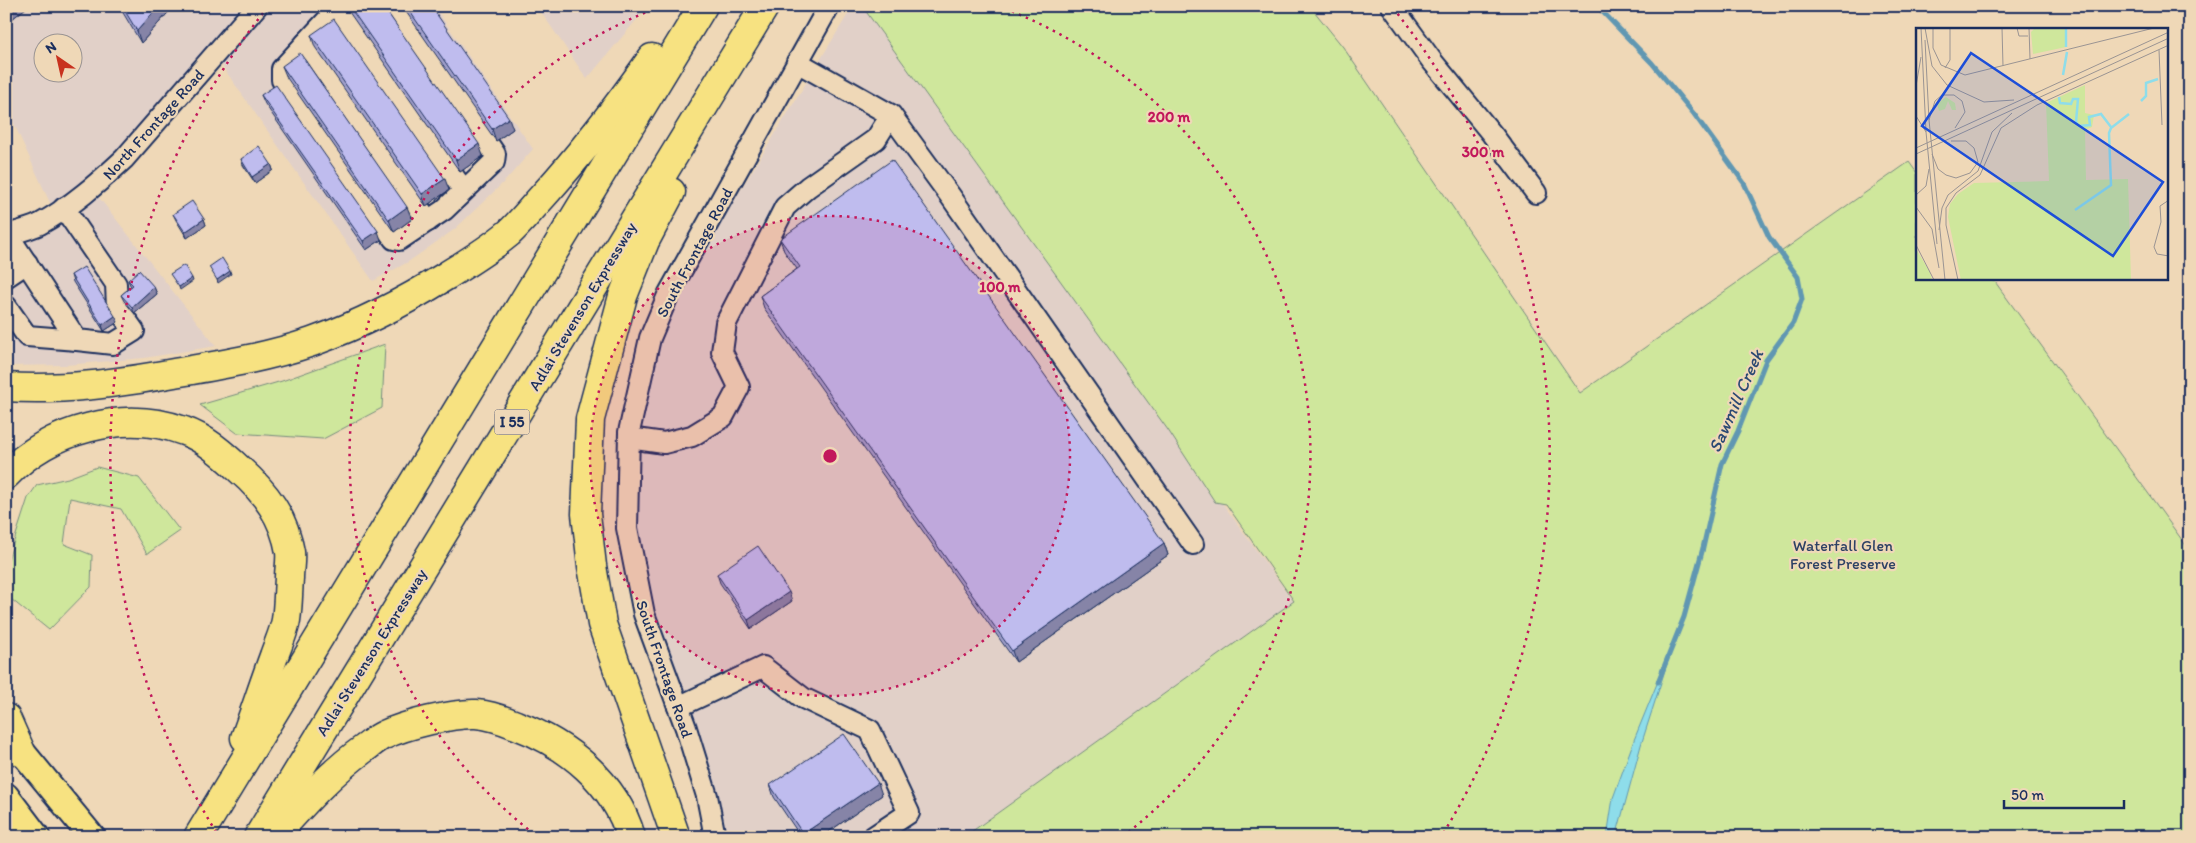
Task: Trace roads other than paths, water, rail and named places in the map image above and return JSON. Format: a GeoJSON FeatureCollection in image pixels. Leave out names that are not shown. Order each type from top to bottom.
{"type":"FeatureCollection","features":[{"type":"Feature","properties":{"kind":"highway"},"geometry":{"type":"LineString","coordinates":[[6,387],[36,390],[90,385],[132,381],[210,368],[310,342],[359,324],[406,301],[465,264],[509,233],[564,173],[619,104],[690,6]]}},
{"type":"Feature","properties":{"kind":"highway"},"geometry":{"type":"LineString","coordinates":[[198,837],[703,6]]}},
{"type":"Feature","properties":{"kind":"highway","name":"Adlai Stevenson Expressway"},"geometry":{"type":"LineString","coordinates":[[258,837],[765,6]]}},
{"type":"Feature","properties":{"kind":"highway"},"geometry":{"type":"LineString","coordinates":[[676,837],[602,624],[592,566],[586,514],[590,419],[623,296],[645,241],[769,6]]}},
{"type":"Feature","properties":{"kind":"highway"},"geometry":{"type":"LineString","coordinates":[[6,475],[18,463],[58,438],[86,429],[116,423],[142,422],[162,425],[186,432],[206,443],[225,456],[269,499],[280,520],[290,553],[286,621],[225,794]]}},
{"type":"Feature","properties":{"kind":"highway"},"geometry":{"type":"LineString","coordinates":[[272,837],[324,782],[383,735],[422,722],[476,714],[504,720],[528,730],[578,758],[606,787],[627,824],[631,837]]}},
{"type":"Feature","properties":{"kind":"highway"},"geometry":{"type":"LineString","coordinates":[[6,718],[14,742]]}},
{"type":"Feature","properties":{"kind":"highway"},"geometry":{"type":"LineString","coordinates":[[6,832],[14,837]]}},
{"type":"Feature","properties":{"kind":"main road"},"geometry":{"type":"LineString","coordinates":[[14,742],[92,837]]}},
{"type":"Feature","properties":{"kind":"main road"},"geometry":{"type":"LineString","coordinates":[[6,796],[37,837]]}},
{"type":"Feature","properties":{"kind":"street","name":"North Frontage Road"},"geometry":{"type":"LineString","coordinates":[[7,235],[38,225],[100,182],[124,159],[257,6]]}},
{"type":"Feature","properties":{"kind":"street"},"geometry":{"type":"LineString","coordinates":[[395,6],[495,154],[494,162],[464,191],[444,210],[399,240],[394,239],[282,80],[282,68],[329,18],[336,16],[344,19],[464,191]]}},
{"type":"Feature","properties":{"kind":"street","name":"South Frontage Road"},"geometry":{"type":"LineString","coordinates":[[715,837],[707,796],[678,707],[644,614],[627,528],[629,438],[638,386],[650,338],[669,293],[829,6]]}},
{"type":"Feature","properties":{"kind":"street"},"geometry":{"type":"LineString","coordinates":[[1392,6],[1432,61],[1492,134],[1536,193]]}},
{"type":"Feature","properties":{"kind":"street"},"geometry":{"type":"LineString","coordinates":[[306,43],[428,221]]}},
{"type":"Feature","properties":{"kind":"street"},"geometry":{"type":"LineString","coordinates":[[797,62],[891,115],[951,197],[1193,544]]}},
{"type":"Feature","properties":{"kind":"street"},"geometry":{"type":"LineString","coordinates":[[629,438],[664,443],[692,436],[723,417],[739,387],[722,352],[726,323],[785,207],[808,187],[876,139],[891,115]]}},
{"type":"Feature","properties":{"kind":"street"},"geometry":{"type":"LineString","coordinates":[[6,306],[27,336],[113,344],[134,331],[118,307],[116,284],[64,208]]}},
{"type":"Feature","properties":{"kind":"street"},"geometry":{"type":"LineString","coordinates":[[7,235],[77,340]]}},
{"type":"Feature","properties":{"kind":"street"},"geometry":{"type":"LineString","coordinates":[[6,277],[27,263]]}},
{"type":"Feature","properties":{"kind":"street"},"geometry":{"type":"LineString","coordinates":[[678,707],[763,667],[802,698],[870,730],[909,813],[874,837]]}},
{"type":"Feature","properties":{"kind":"water"},"geometry":{"type":"Polygon","coordinates":[[[1674,642],[1641,745],[1616,837],[1607,837],[1613,798],[1634,740],[1674,642]]]}},
{"type":"Feature","properties":{"kind":"waterway"},"geometry":{"type":"LineString","coordinates":[[1225,6],[1237,8],[1240,6]]}},
{"type":"Feature","properties":{"kind":"waterway","name":"Sawmill Creek"},"geometry":{"type":"LineString","coordinates":[[1597,6],[1652,63],[1694,114],[1744,183],[1769,237],[1798,277],[1802,299],[1793,323],[1766,360],[1738,431],[1722,464],[1703,548],[1684,617],[1658,682]]}},
{"type":"Feature","properties":{"kind":"park label","name":"Waterfall Glen Forest Preserve"},"geometry":{"type":"Point","coordinates":[1843,554]}}]}
